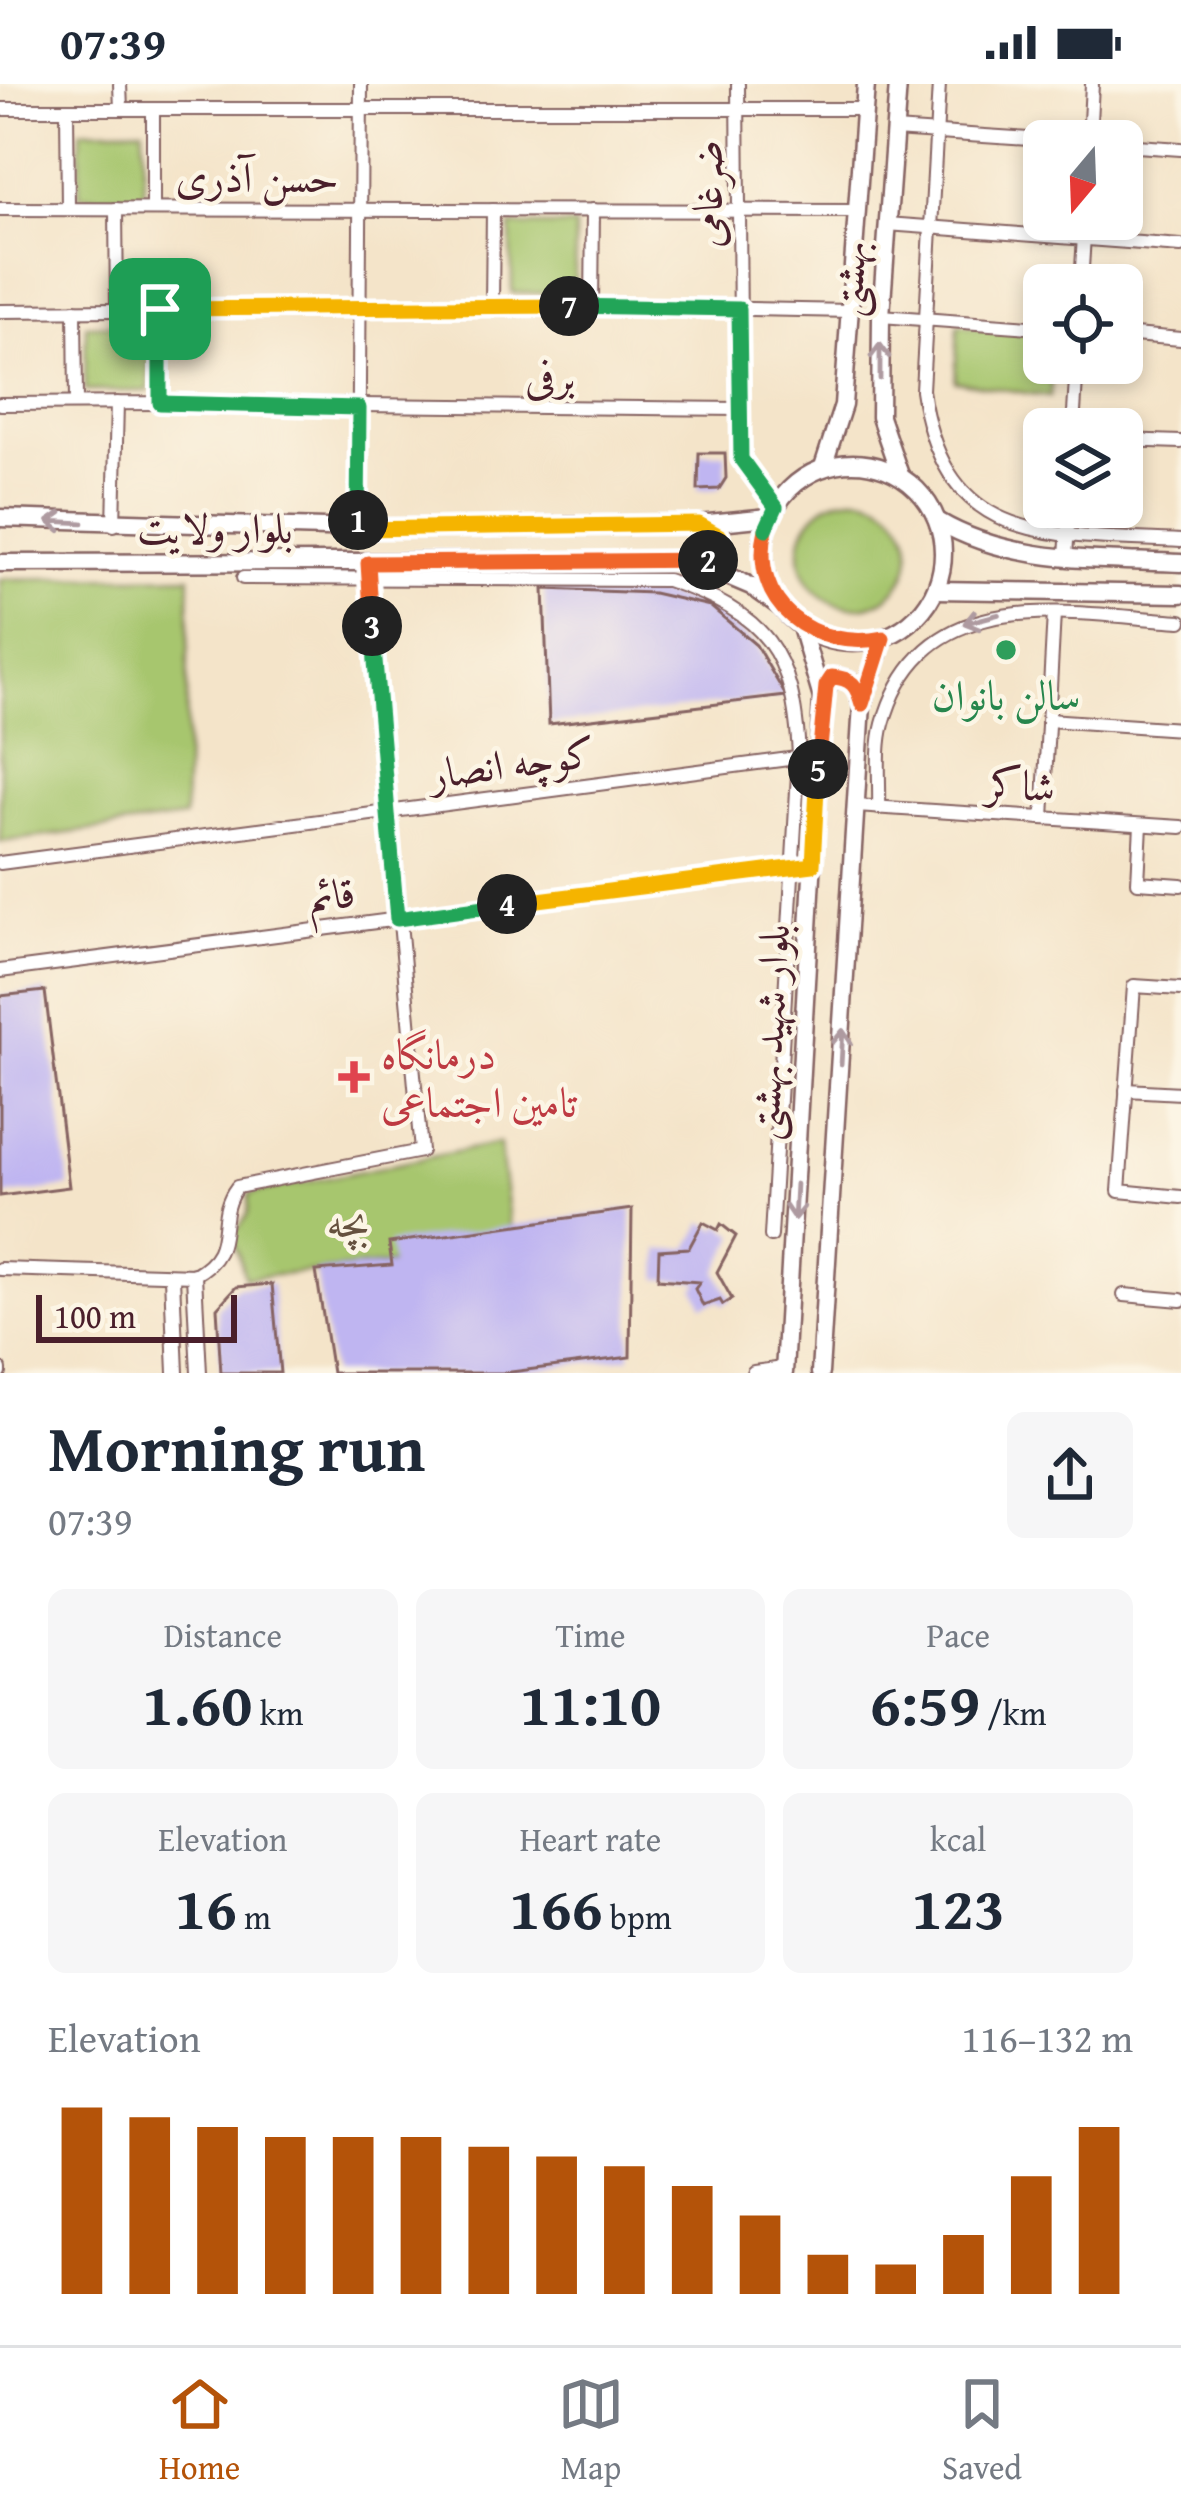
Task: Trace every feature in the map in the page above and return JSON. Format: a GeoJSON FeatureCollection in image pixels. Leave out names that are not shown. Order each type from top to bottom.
{"type":"FeatureCollection","features":[{"type":"Feature","properties":{"kind":"main road","name":"بهشتی"},"geometry":{"type":"LineString","coordinates":[[824,467],[843,405],[866,84]]}},
{"type":"Feature","properties":{"kind":"main road","name":"بهشتی"},"geometry":{"type":"LineString","coordinates":[[898,84],[880,316],[880,417],[900,475]]}},
{"type":"Feature","properties":{"kind":"main road"},"geometry":{"type":"LineString","coordinates":[[862,463],[900,475],[916,488],[938,521],[944,556],[936,590],[905,627],[883,638],[838,642],[801,627],[779,606],[766,578],[762,547],[772,512],[786,491],[824,467],[862,463]]}},
{"type":"Feature","properties":{"kind":"main road","name":"بلوار ولایت"},"geometry":{"type":"LineString","coordinates":[[0,518],[358,529],[699,524],[772,512]]}},
{"type":"Feature","properties":{"kind":"main road"},"geometry":{"type":"LineString","coordinates":[[938,521],[976,544],[1066,558],[1181,563]]}},
{"type":"Feature","properties":{"kind":"main road"},"geometry":{"type":"LineString","coordinates":[[692,561],[715,557],[721,547],[712,528],[699,524]]}},
{"type":"Feature","properties":{"kind":"main road","name":"بلوار ولایت"},"geometry":{"type":"LineString","coordinates":[[0,563],[368,570],[692,561],[751,586],[779,606]]}},
{"type":"Feature","properties":{"kind":"main road"},"geometry":{"type":"LineString","coordinates":[[936,590],[1181,594]]}},
{"type":"Feature","properties":{"kind":"main road","name":"بلوار شهید بهشتی"},"geometry":{"type":"LineString","coordinates":[[784,1371],[822,698],[801,627]]}},
{"type":"Feature","properties":{"kind":"main road","name":"بلوار شهید بهشتی"},"geometry":{"type":"LineString","coordinates":[[820,1373],[862,704],[883,638]]}},
{"type":"Feature","properties":{"kind":"main road"},"geometry":{"type":"LineString","coordinates":[[822,698],[832,677],[846,678],[857,687],[862,704]]}},
{"type":"Feature","properties":{"kind":"street"},"geometry":{"type":"LineString","coordinates":[[120,84],[121,109]]}},
{"type":"Feature","properties":{"kind":"street"},"geometry":{"type":"LineString","coordinates":[[358,529],[361,84]]}},
{"type":"Feature","properties":{"kind":"street","name":"ضرغامی"},"geometry":{"type":"LineString","coordinates":[[738,84],[741,459],[772,512]]}},
{"type":"Feature","properties":{"kind":"street"},"geometry":{"type":"LineString","coordinates":[[939,84],[922,390],[929,439],[944,472],[998,519],[1067,535],[1181,541]]}},
{"type":"Feature","properties":{"kind":"street"},"geometry":{"type":"LineString","coordinates":[[1090,120],[1092,84]]}},
{"type":"Feature","properties":{"kind":"street"},"geometry":{"type":"LineString","coordinates":[[0,109],[865,110]]}},
{"type":"Feature","properties":{"kind":"street"},"geometry":{"type":"LineString","coordinates":[[67,109],[68,209]]}},
{"type":"Feature","properties":{"kind":"street"},"geometry":{"type":"LineString","coordinates":[[153,109],[153,209]]}},
{"type":"Feature","properties":{"kind":"street"},"geometry":{"type":"LineString","coordinates":[[894,130],[1023,139]]}},
{"type":"Feature","properties":{"kind":"street"},"geometry":{"type":"LineString","coordinates":[[1143,146],[1181,149]]}},
{"type":"Feature","properties":{"kind":"street","name":"حسن آذری"},"geometry":{"type":"LineString","coordinates":[[0,209],[858,211]]}},
{"type":"Feature","properties":{"kind":"street"},"geometry":{"type":"LineString","coordinates":[[116,209],[117,310]]}},
{"type":"Feature","properties":{"kind":"street"},"geometry":{"type":"LineString","coordinates":[[492,305],[493,210]]}},
{"type":"Feature","properties":{"kind":"street"},"geometry":{"type":"LineString","coordinates":[[592,210],[592,306]]}},
{"type":"Feature","properties":{"kind":"street"},"geometry":{"type":"LineString","coordinates":[[887,224],[1023,234]]}},
{"type":"Feature","properties":{"kind":"street"},"geometry":{"type":"LineString","coordinates":[[1098,240],[1181,246]]}},
{"type":"Feature","properties":{"kind":"street"},"geometry":{"type":"LineString","coordinates":[[0,311],[492,305],[852,310]]}},
{"type":"Feature","properties":{"kind":"street"},"geometry":{"type":"LineString","coordinates":[[160,309],[160,403]]}},
{"type":"Feature","properties":{"kind":"street"},"geometry":{"type":"LineString","coordinates":[[75,310],[76,404]]}},
{"type":"Feature","properties":{"kind":"street"},"geometry":{"type":"LineString","coordinates":[[880,316],[1023,327]]}},
{"type":"Feature","properties":{"kind":"street"},"geometry":{"type":"LineString","coordinates":[[1143,336],[1181,339]]}},
{"type":"Feature","properties":{"kind":"street"},"geometry":{"type":"LineString","coordinates":[[114,525],[117,403]]}},
{"type":"Feature","properties":{"kind":"street","name":"برفی"},"geometry":{"type":"LineString","coordinates":[[0,404],[740,409]]}},
{"type":"Feature","properties":{"kind":"street"},"geometry":{"type":"LineString","coordinates":[[1143,441],[1181,442]]}},
{"type":"Feature","properties":{"kind":"street"},"geometry":{"type":"LineString","coordinates":[[1066,558],[1068,528]]}},
{"type":"Feature","properties":{"kind":"street"},"geometry":{"type":"LineString","coordinates":[[243,578],[368,570],[667,580],[714,596],[746,616],[781,659],[796,696],[799,756],[771,1236]]}},
{"type":"Feature","properties":{"kind":"street"},"geometry":{"type":"LineString","coordinates":[[0,1269],[194,1275],[214,1264],[221,1253],[237,1186],[421,1151],[368,570]]}},
{"type":"Feature","properties":{"kind":"street"},"geometry":{"type":"LineString","coordinates":[[879,808],[881,729],[896,687],[922,653],[956,626],[1005,613],[1181,620]]}},
{"type":"Feature","properties":{"kind":"street"},"geometry":{"type":"LineString","coordinates":[[1043,818],[1054,613]]}},
{"type":"Feature","properties":{"kind":"street"},"geometry":{"type":"LineString","coordinates":[[1048,721],[1181,729]]}},
{"type":"Feature","properties":{"kind":"street","name":"کوچه انصار"},"geometry":{"type":"LineString","coordinates":[[0,863],[819,755]]}},
{"type":"Feature","properties":{"kind":"street","name":"شاکر"},"geometry":{"type":"LineString","coordinates":[[856,806],[1181,827]]}},
{"type":"Feature","properties":{"kind":"street"},"geometry":{"type":"LineString","coordinates":[[1142,825],[1138,883],[1181,885]]}},
{"type":"Feature","properties":{"kind":"street","name":"قائم"},"geometry":{"type":"LineString","coordinates":[[0,971],[813,865]]}},
{"type":"Feature","properties":{"kind":"street"},"geometry":{"type":"LineString","coordinates":[[1181,989],[1134,986],[1119,1191],[1181,1197]]}},
{"type":"Feature","properties":{"kind":"street"},"geometry":{"type":"LineString","coordinates":[[1126,1090],[1181,1093]]}},
{"type":"Feature","properties":{"kind":"street"},"geometry":{"type":"LineString","coordinates":[[194,1275],[200,1373]]}},
{"type":"Feature","properties":{"kind":"street"},"geometry":{"type":"LineString","coordinates":[[172,1277],[176,1373]]}},
{"type":"Feature","properties":{"kind":"street"},"geometry":{"type":"LineString","coordinates":[[1124,1294],[1181,1300]]}},
{"type":"Feature","properties":{"kind":"street"},"geometry":{"type":"LineString","coordinates":[[754,1373],[784,1371]]}},
{"type":"Feature","properties":{"kind":"green space"},"geometry":{"type":"Polygon","coordinates":[[[143,128],[144,196],[79,196],[81,130],[143,128]]]}},
{"type":"Feature","properties":{"kind":"green space"},"geometry":{"type":"Polygon","coordinates":[[[511,226],[575,226],[575,293],[512,293],[511,226]]]}},
{"type":"Feature","properties":{"kind":"green space"},"geometry":{"type":"Polygon","coordinates":[[[148,324],[149,391],[85,391],[86,325],[148,324]]]}},
{"type":"Feature","properties":{"kind":"green space"},"geometry":{"type":"Polygon","coordinates":[[[958,325],[1023,333],[1023,384],[1051,384],[1050,397],[955,381],[958,325]]]}},
{"type":"Feature","properties":{"kind":"green space"},"geometry":{"type":"Polygon","coordinates":[[[855,497],[876,501],[894,513],[906,531],[910,552],[906,573],[894,591],[876,603],[855,607],[834,603],[816,591],[804,573],[800,552],[804,531],[816,513],[834,501],[855,497]]]}},
{"type":"Feature","properties":{"kind":"green space"},"geometry":{"type":"Polygon","coordinates":[[[190,576],[184,818],[0,842],[0,579],[190,576]]]}},
{"type":"Feature","properties":{"kind":"green space","name":"بچه"},"geometry":{"type":"Polygon","coordinates":[[[499,1143],[510,1228],[393,1264],[245,1278],[233,1236],[248,1214],[249,1194],[499,1143]]]}},
{"type":"Feature","properties":{"kind":"building"},"geometry":{"type":"Polygon","coordinates":[[[699,453],[725,453],[726,478],[719,489],[698,490],[699,453]]]}},
{"type":"Feature","properties":{"kind":"building"},"geometry":{"type":"Polygon","coordinates":[[[544,589],[653,593],[710,606],[756,645],[786,696],[549,724],[544,589]]]}},
{"type":"Feature","properties":{"kind":"building"},"geometry":{"type":"Polygon","coordinates":[[[45,991],[69,1187],[0,1196],[0,996],[45,991]]]}},
{"type":"Feature","properties":{"kind":"building"},"geometry":{"type":"Polygon","coordinates":[[[632,1209],[630,1357],[503,1373],[332,1373],[316,1271],[392,1265],[389,1243],[632,1209]]]}},
{"type":"Feature","properties":{"kind":"building"},"geometry":{"type":"Polygon","coordinates":[[[703,1222],[718,1230],[721,1224],[736,1236],[717,1272],[732,1299],[723,1305],[720,1300],[703,1306],[695,1289],[700,1282],[658,1279],[659,1250],[689,1248],[703,1222]]]}},
{"type":"Feature","properties":{"kind":"building"},"geometry":{"type":"Polygon","coordinates":[[[272,1284],[280,1373],[221,1373],[217,1308],[236,1287],[272,1284]]]}},
{"type":"Feature","properties":{"kind":"place","name":"سالن بانوان"},"geometry":{"type":"Point","coordinates":[1006,650]}},
{"type":"Feature","properties":{"kind":"place","name":"درمانگاه تامین اجتماعی"},"geometry":{"type":"Point","coordinates":[354,1077]}},
{"type":"Feature","properties":{"kind":"route"},"geometry":{"type":"LineString","coordinates":[[492,305],[739,309],[741,459],[752,481],[776,507],[762,547],[766,578],[779,606],[801,627],[838,642],[883,638],[862,704],[857,687],[846,678],[832,677],[822,698],[813,865],[397,919],[368,563],[705,561],[721,547],[720,536],[699,524],[358,529],[359,408],[160,403],[160,309],[492,305]]}}]}
